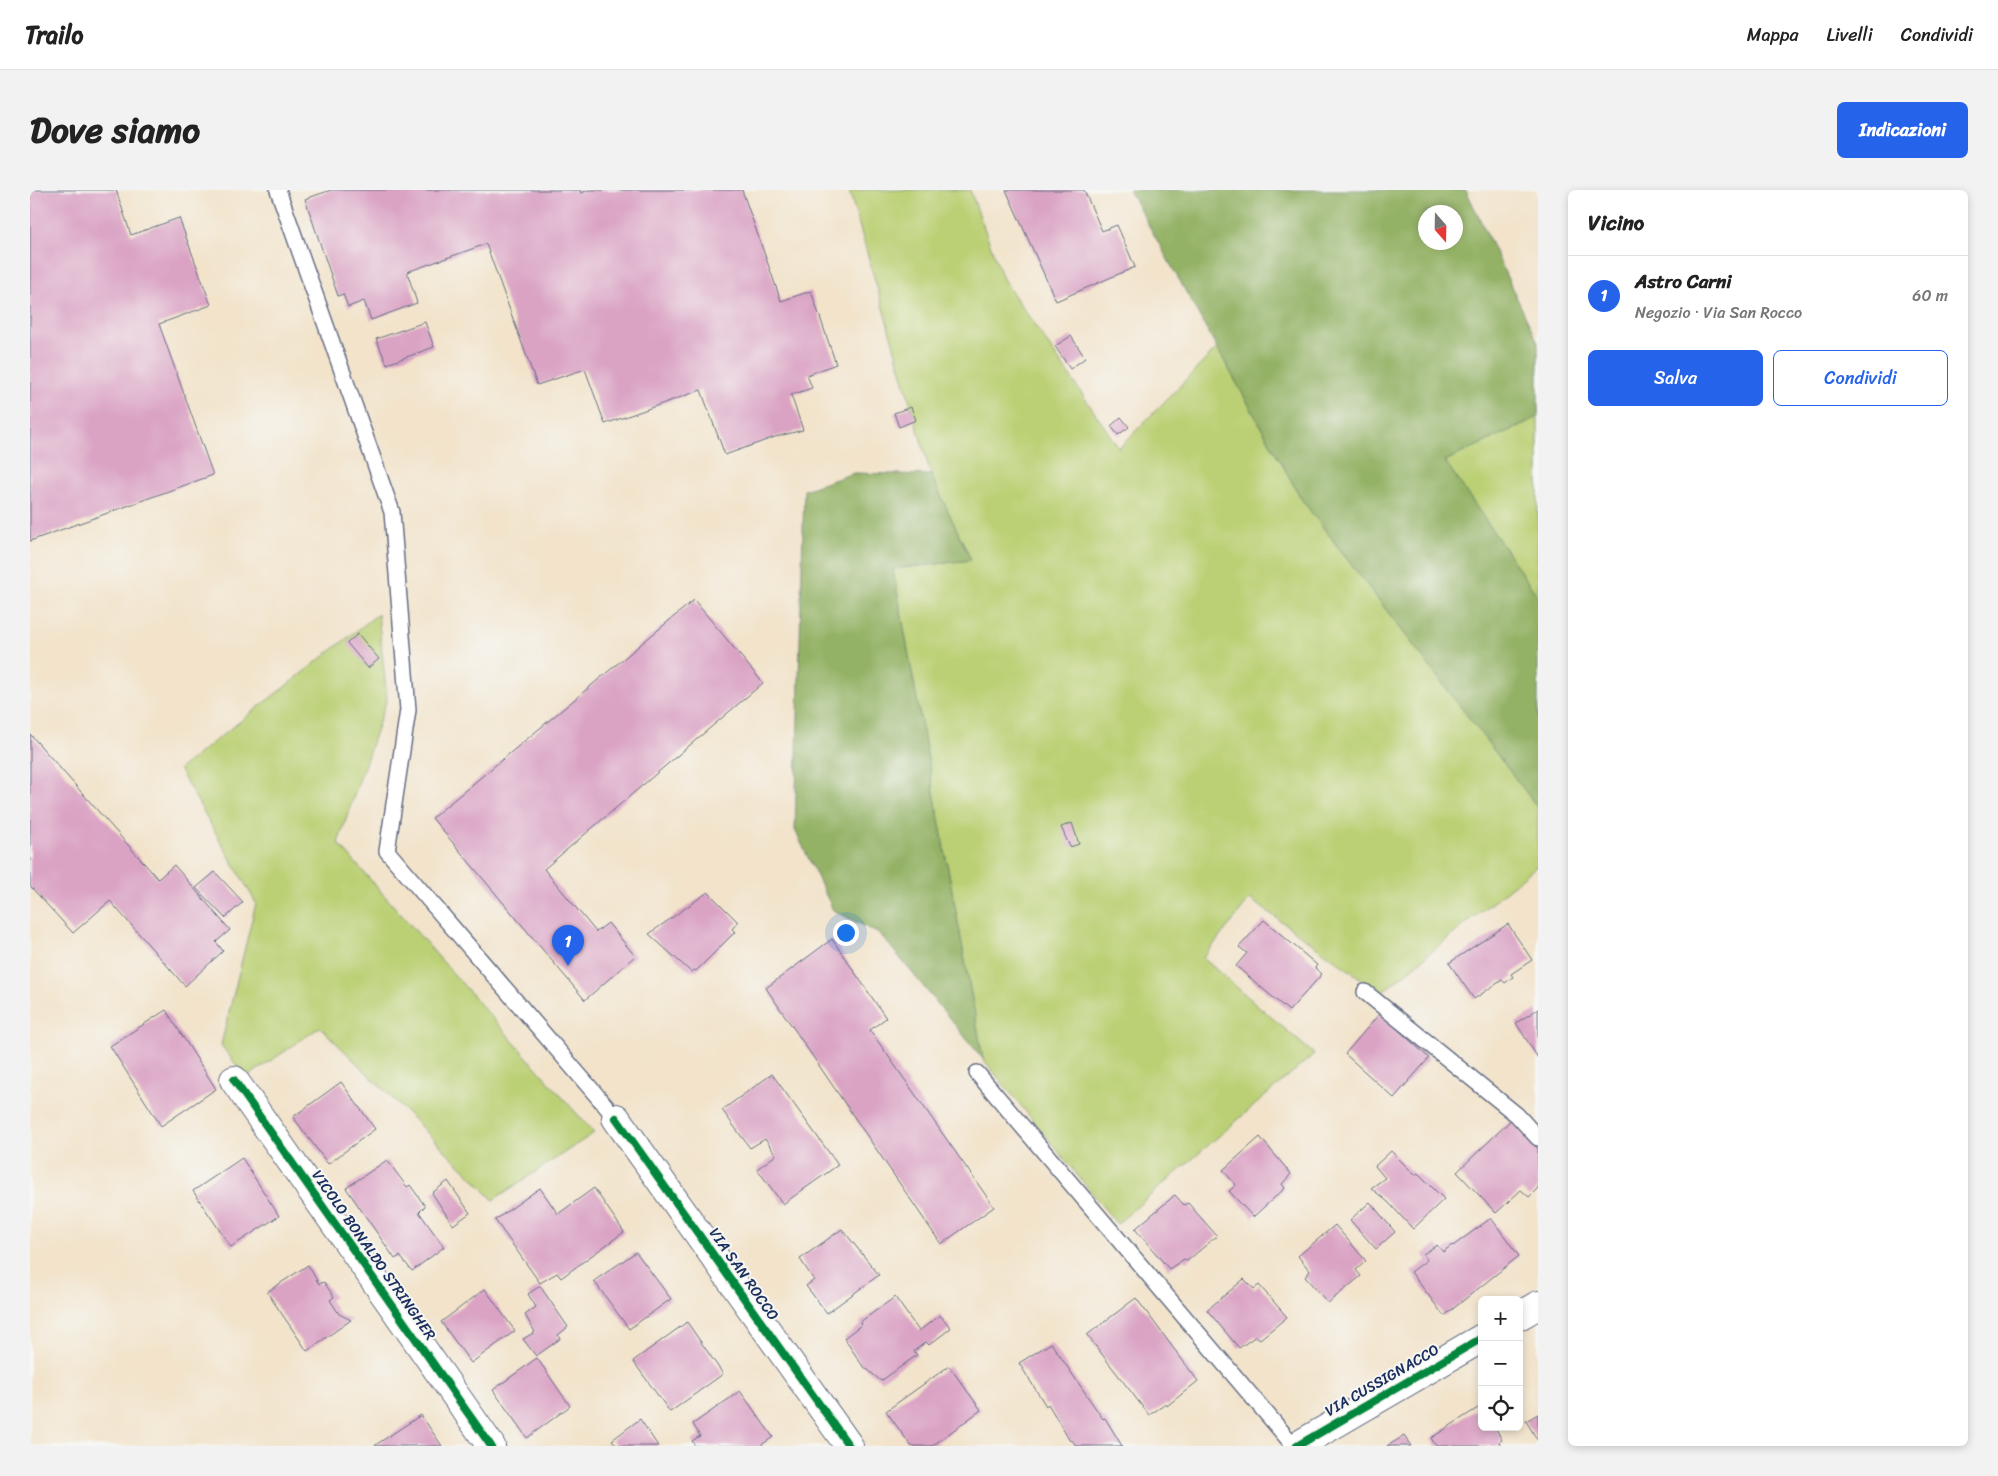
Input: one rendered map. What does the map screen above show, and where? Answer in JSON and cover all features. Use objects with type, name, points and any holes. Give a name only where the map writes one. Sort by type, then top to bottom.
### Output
[{"type":"street","name":"VICOLO BONALDO STRINGHER","points":[[234,1080],[491,1446]]},
{"type":"street","name":"VIA SAN ROCCO","points":[[616,1118],[849,1446]]},
{"type":"street","points":[[1523,1314],[1538,1305]]},
{"type":"street","name":"VIA CUSSIGNACCO","points":[[1295,1446],[1478,1340]]},
{"type":"lane","points":[[278,190],[392,512],[408,710],[387,851],[616,1118]]},
{"type":"lane","points":[[1365,992],[1517,1115],[1538,1138]]},
{"type":"lane","points":[[977,1073],[1295,1446]]},
{"type":"green space","points":[[849,190],[970,190],[1003,279],[1119,448],[1217,348],[1302,500],[1538,808],[1538,865],[1381,993],[1250,899],[1203,958],[1314,1054],[1117,1224],[983,1059],[893,569],[971,560],[931,475]]},
{"type":"green space","points":[[1129,190],[1466,190],[1538,343],[1538,417],[1445,461],[1538,597],[1538,808],[1302,500]]},
{"type":"green space","points":[[1538,417],[1538,597],[1445,461]]},
{"type":"green space","points":[[854,473],[931,475],[971,560],[893,569],[983,1059],[881,935],[833,910],[795,830],[804,490]]},
{"type":"green space","points":[[378,614],[387,699],[338,843],[594,1133],[493,1200],[320,1027],[246,1078],[221,1045],[256,903],[179,769]]},
{"type":"building","points":[[30,190],[116,190],[131,235],[179,218],[211,305],[159,324],[213,475],[30,541]]},
{"type":"building","points":[[331,190],[580,190],[581,193],[589,190],[742,190],[781,301],[811,291],[836,364],[807,375],[812,388],[791,395],[803,430],[775,437],[725,455],[701,390],[605,424],[585,369],[537,385],[486,244],[407,272],[417,303],[371,320],[364,301],[348,307],[343,294],[338,296],[305,199]]},
{"type":"building","points":[[1006,190],[1084,190],[1102,231],[1117,225],[1135,267],[1056,301]]},
{"type":"building","points":[[425,322],[434,347],[387,364],[376,339]]},
{"type":"building","points":[[1071,336],[1085,358],[1070,369],[1055,346]]},
{"type":"building","points":[[911,407],[916,420],[899,427],[894,413]]},
{"type":"building","points":[[1121,417],[1129,427],[1118,435],[1111,426]]},
{"type":"building","points":[[694,600],[763,683],[544,869],[596,932],[608,923],[635,956],[585,1000],[432,818]]},
{"type":"building","points":[[358,634],[379,659],[368,668],[347,643]]},
{"type":"building","points":[[30,734],[158,879],[174,865],[230,930],[216,942],[223,951],[185,986],[110,901],[73,933],[30,886]]},
{"type":"building","points":[[1072,823],[1079,844],[1070,847],[1061,827]]},
{"type":"building","points":[[215,872],[243,902],[225,918],[196,888]]},
{"type":"building","points":[[708,892],[738,922],[732,929],[735,932],[696,971],[691,972],[649,934]]},
{"type":"building","points":[[1264,920],[1317,965],[1315,968],[1322,974],[1289,1011],[1236,966],[1247,953],[1239,947]]},
{"type":"building","points":[[1508,924],[1532,960],[1511,974],[1513,977],[1505,983],[1502,980],[1474,999],[1449,963]]},
{"type":"building","points":[[832,939],[886,1018],[870,1030],[994,1207],[941,1244],[766,988]]},
{"type":"building","points":[[1538,1009],[1538,1058],[1516,1023]]},
{"type":"building","points":[[166,1010],[216,1089],[161,1126],[110,1046]]},
{"type":"building","points":[[1380,1013],[1429,1058],[1394,1098],[1345,1054]]},
{"type":"building","points":[[772,1074],[838,1165],[783,1204],[757,1169],[776,1155],[765,1139],[750,1148],[722,1110]]},
{"type":"building","points":[[341,1082],[375,1129],[328,1164],[293,1117]]},
{"type":"building","points":[[1511,1120],[1538,1149],[1538,1188],[1529,1197],[1521,1190],[1496,1213],[1457,1172]]},
{"type":"building","points":[[1260,1137],[1291,1174],[1282,1184],[1285,1188],[1253,1217],[1229,1191],[1236,1185],[1223,1170]]},
{"type":"building","points":[[1391,1151],[1415,1175],[1418,1173],[1444,1199],[1413,1229],[1388,1202],[1371,1188],[1385,1178],[1375,1166]]},
{"type":"building","points":[[242,1158],[279,1216],[231,1247],[193,1191]]},
{"type":"building","points":[[387,1160],[407,1187],[410,1185],[425,1206],[419,1212],[444,1247],[412,1271],[400,1256],[395,1259],[346,1188]]},
{"type":"building","points":[[448,1181],[470,1213],[453,1225],[432,1193]]},
{"type":"building","points":[[540,1188],[558,1214],[594,1188],[624,1232],[561,1278],[557,1273],[540,1283],[495,1220]]},
{"type":"building","points":[[1175,1195],[1184,1205],[1188,1203],[1217,1236],[1187,1261],[1184,1259],[1169,1269],[1135,1229]]},
{"type":"building","points":[[1370,1202],[1395,1232],[1376,1249],[1350,1220]]},
{"type":"building","points":[[1491,1218],[1519,1256],[1444,1316],[1411,1272],[1427,1260],[1423,1254],[1437,1245],[1443,1252]]},
{"type":"building","points":[[1335,1225],[1366,1261],[1356,1270],[1361,1276],[1328,1303],[1305,1277],[1310,1271],[1298,1256]]},
{"type":"building","points":[[842,1229],[879,1275],[827,1313],[806,1286],[814,1280],[800,1259]]},
{"type":"building","points":[[636,1252],[671,1299],[629,1329],[594,1281]]},
{"type":"building","points":[[308,1265],[319,1284],[324,1282],[334,1297],[330,1300],[339,1314],[351,1320],[307,1351],[267,1292]]},
{"type":"building","points":[[1244,1279],[1254,1289],[1259,1285],[1287,1317],[1260,1339],[1256,1336],[1239,1348],[1207,1310]]},
{"type":"building","points":[[540,1286],[568,1327],[558,1335],[560,1339],[536,1356],[523,1339],[535,1332],[525,1315],[536,1307],[528,1294]]},
{"type":"building","points":[[485,1289],[515,1331],[471,1363],[441,1322]]},
{"type":"building","points":[[895,1297],[919,1331],[940,1315],[951,1328],[929,1345],[926,1342],[914,1351],[917,1355],[881,1381],[862,1365],[844,1338],[861,1325],[860,1322]]},
{"type":"building","points":[[1136,1298],[1198,1381],[1167,1406],[1166,1404],[1149,1415],[1087,1335]]},
{"type":"building","points":[[687,1322],[723,1374],[670,1412],[633,1361]]},
{"type":"building","points":[[1051,1343],[1103,1419],[1105,1418],[1122,1446],[1076,1446],[1072,1440],[1070,1441],[1048,1404],[1046,1406],[1019,1363]]},
{"type":"building","points":[[537,1358],[570,1406],[527,1438],[493,1390]]},
{"type":"building","points":[[949,1366],[981,1410],[932,1446],[911,1446],[886,1411]]},
{"type":"building","points":[[740,1391],[773,1437],[760,1446],[695,1446],[692,1441],[700,1436],[693,1424]]},
{"type":"building","points":[[1478,1408],[1478,1431],[1497,1431],[1502,1440],[1499,1442],[1501,1446],[1436,1446],[1431,1438]]},
{"type":"building","points":[[1538,1414],[1538,1441],[1526,1421]]},
{"type":"building","points":[[421,1415],[442,1446],[374,1446]]},
{"type":"building","points":[[640,1419],[658,1446],[617,1446],[612,1440]]},
{"type":"building","points":[[1404,1436],[1411,1446],[1387,1446]]},
{"type":"cycle path","points":[[234,1080],[491,1446]]},
{"type":"cycle path","points":[[616,1118],[849,1446]]},
{"type":"cycle path","points":[[1297,1446],[1478,1340]]},
{"type":"place","name":"Astro Carni","points":[[568,966]]}]
